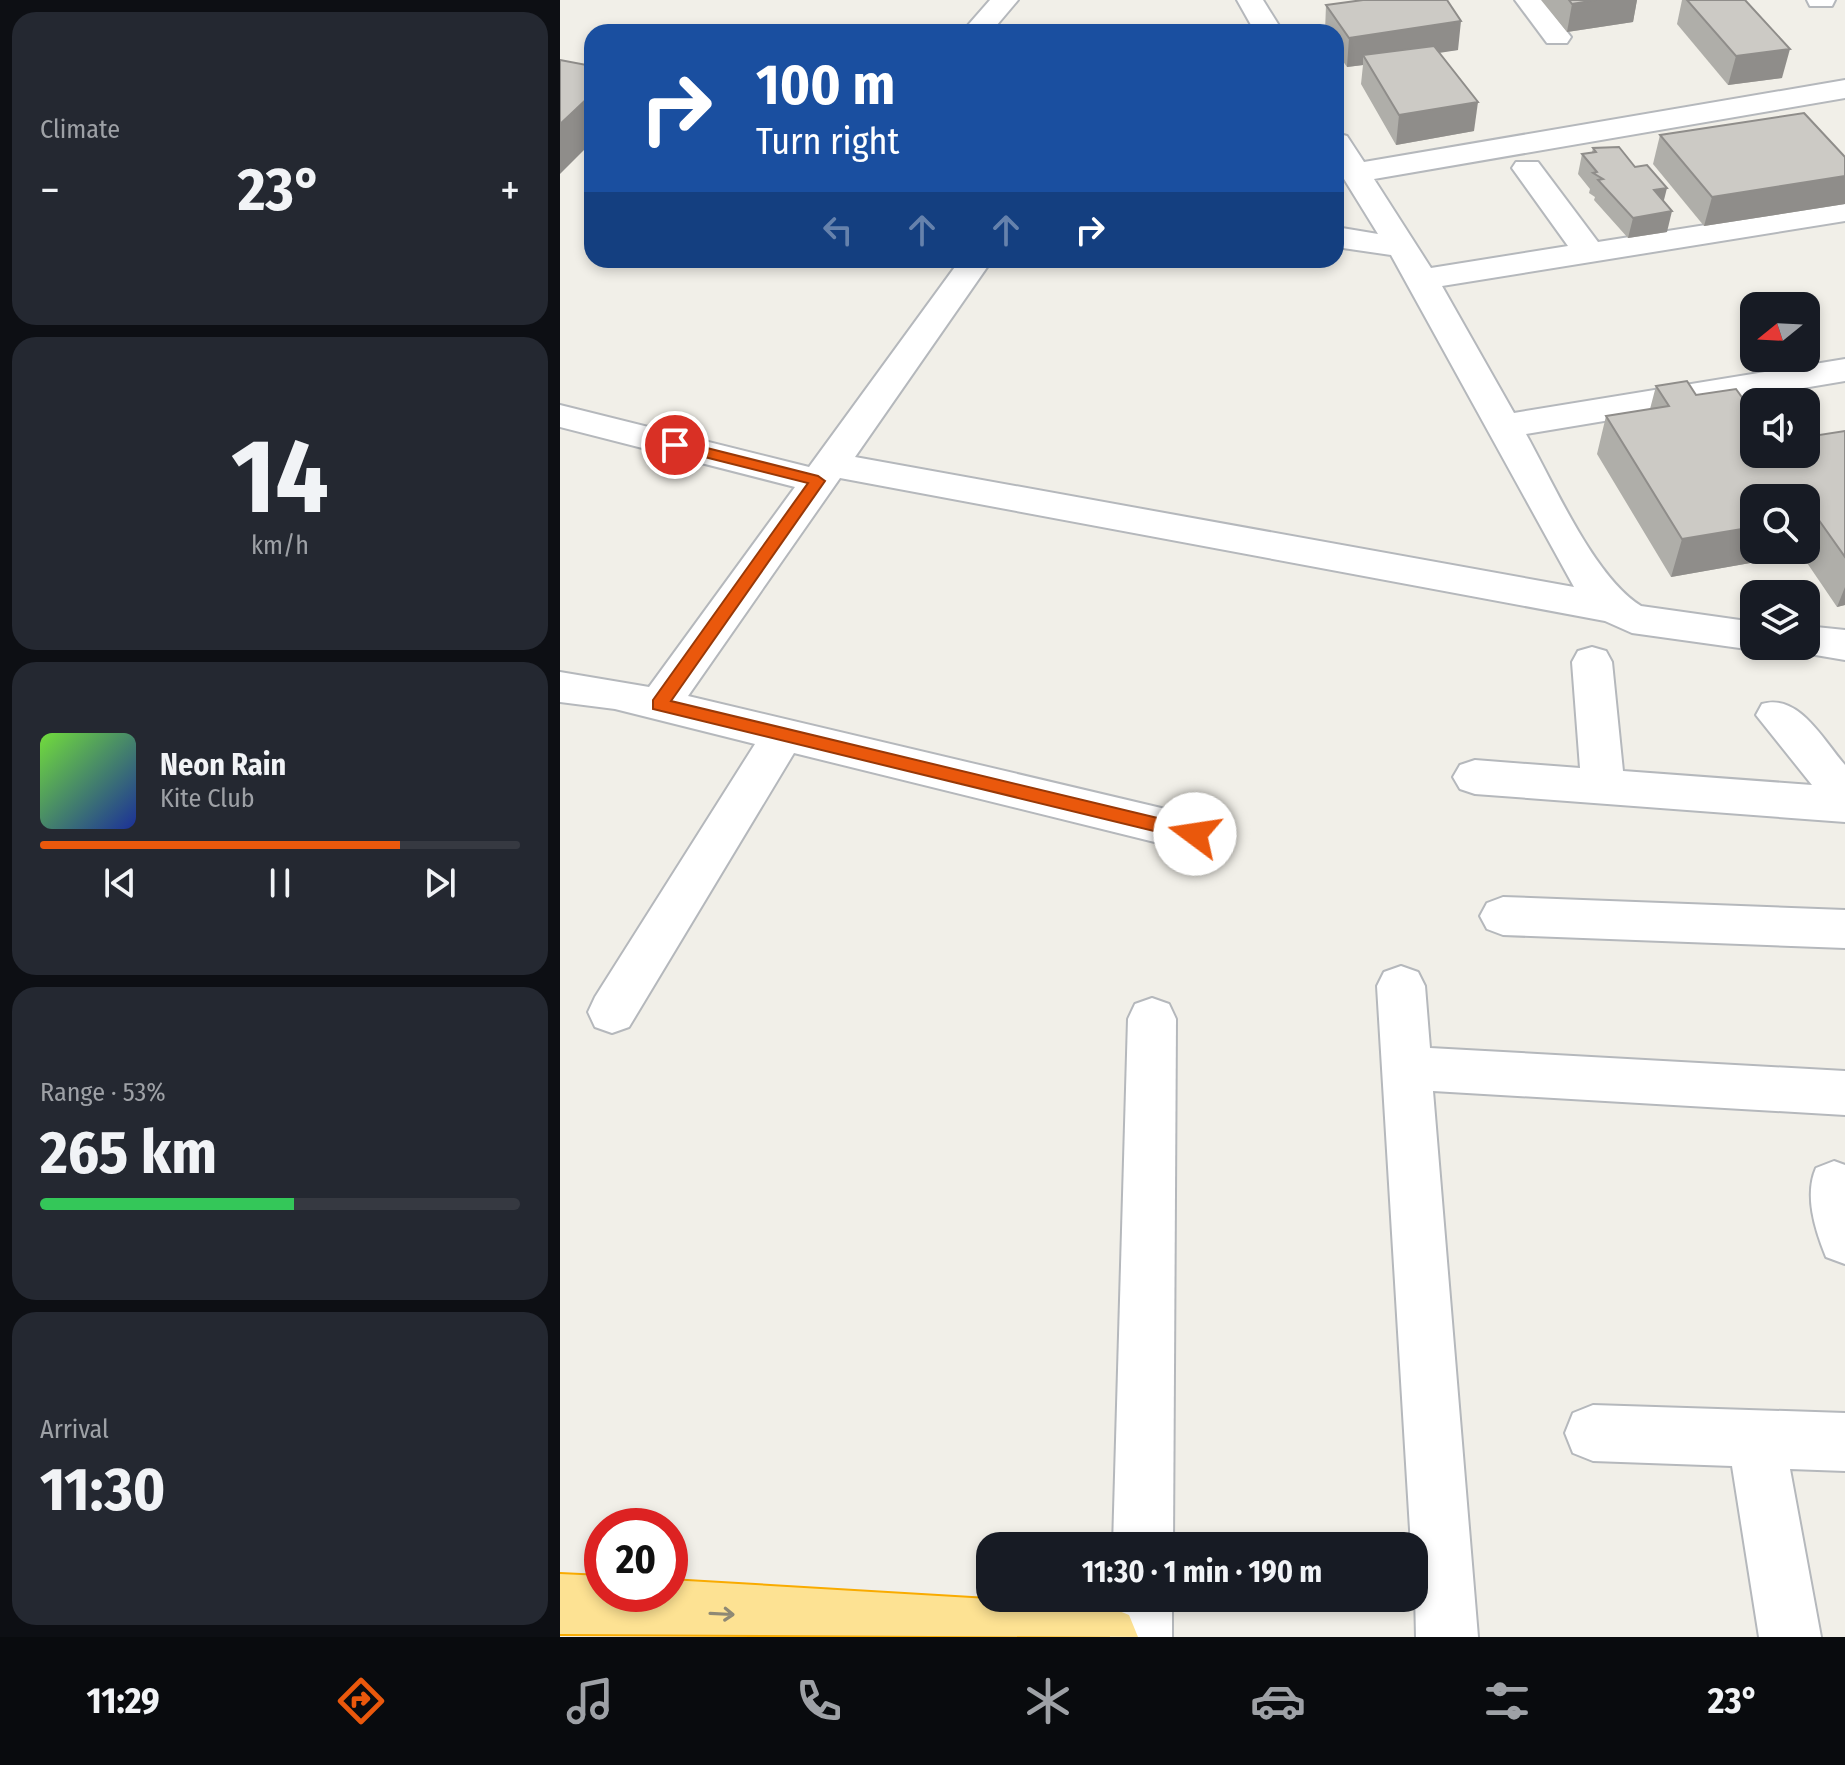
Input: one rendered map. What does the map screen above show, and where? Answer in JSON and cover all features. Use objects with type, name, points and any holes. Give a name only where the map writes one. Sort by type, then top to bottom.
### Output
[{"type":"highway","points":[[560,1604],[1107,1637]]},
{"type":"street","points":[[983,24],[1005,0]]},
{"type":"street","points":[[1250,0],[1264,24]]},
{"type":"street","points":[[1528,0],[1557,37]]},
{"type":"street","points":[[1355,173],[1845,89]]},
{"type":"street","points":[[1344,155],[1422,279],[1507,426],[1588,578],[1616,609],[1632,619],[1740,634]]},
{"type":"street","points":[[1527,168],[1589,252]]},
{"type":"street","points":[[1422,279],[1845,212]]},
{"type":"street","points":[[1344,238],[1401,247]]},
{"type":"street","points":[[659,705],[970,268]]},
{"type":"street","points":[[1507,426],[1845,370]]},
{"type":"street","points":[[560,416],[824,472],[1616,609]]},
{"type":"street","points":[[1820,642],[1845,645]]},
{"type":"street","points":[[1592,662],[1603,788]]},
{"type":"street","points":[[560,687],[615,694],[1195,834]]},
{"type":"street","points":[[1777,715],[1845,795]]},
{"type":"street","points":[[612,1012],[783,735]]},
{"type":"street","points":[[1475,777],[1845,805]]},
{"type":"street","points":[[1503,916],[1845,929]]},
{"type":"street","points":[[1401,986],[1447,1637]]},
{"type":"street","points":[[1143,1532],[1152,1019]]},
{"type":"street","points":[[1408,1068],[1845,1093]]},
{"type":"street","points":[[1834,1185],[1845,1239]]},
{"type":"street","points":[[1593,1433],[1845,1442]]},
{"type":"street","points":[[1756,1439],[1790,1637]]},
{"type":"street","points":[[1141,1637],[1142,1612]]},
{"type":"building","points":[[1363,0],[1447,0],[1461,21],[1349,38],[1344,24],[1339,24],[1326,5]]},
{"type":"building","points":[[1569,0],[1596,0],[1572,4]]},
{"type":"building","points":[[1687,0],[1745,0],[1790,49],[1736,56]]},
{"type":"building","points":[[1434,46],[1478,102],[1399,115],[1363,55]]},
{"type":"building","points":[[560,60],[584,64],[584,102],[560,124]]},
{"type":"building","points":[[1804,113],[1845,157],[1845,176],[1712,197],[1660,135]]},
{"type":"building","points":[[1619,147],[1635,167],[1647,165],[1667,188],[1654,190],[1672,211],[1633,218],[1598,180],[1603,179],[1593,173],[1597,172],[1582,154],[1596,152],[1593,148]]},
{"type":"building","points":[[1687,381],[1696,395],[1736,389],[1740,395],[1740,468],[1820,468],[1820,435],[1845,431],[1845,557],[1820,522],[1820,484],[1740,484],[1740,529],[1682,539],[1606,416],[1669,406],[1656,386]]},
{"type":"route","points":[[675,445],[818,481],[659,705],[1195,834]]}]
